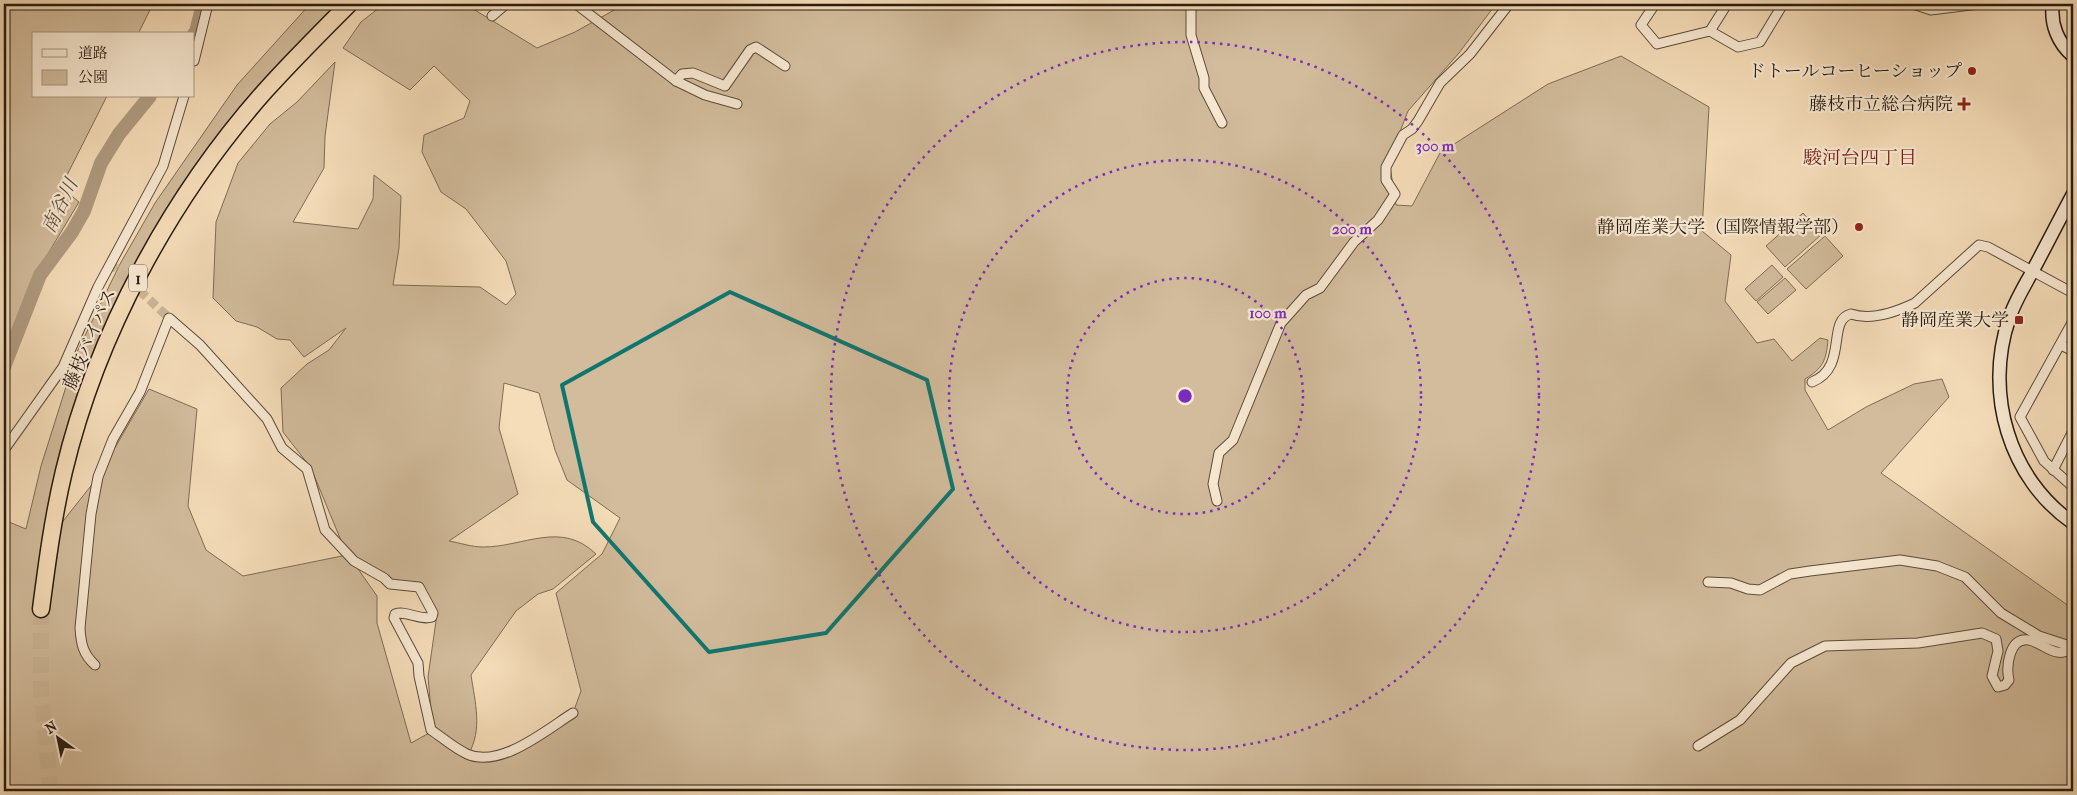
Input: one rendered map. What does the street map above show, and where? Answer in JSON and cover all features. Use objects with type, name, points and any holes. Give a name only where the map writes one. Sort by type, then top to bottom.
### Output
[{"type":"highway","name":"藤枝バイパス","points":[[41,609],[54,519],[79,419],[107,346],[139,277],[178,210],[231,132],[264,91],[349,4]]},
{"type":"street","points":[[195,57],[208,4]]},
{"type":"street","points":[[492,16],[506,4]]},
{"type":"street","points":[[576,4],[676,81],[705,95],[737,104]]},
{"type":"street","points":[[1191,4],[1190,35],[1204,78],[1204,88],[1222,123]]},
{"type":"street","points":[[1218,501],[1213,484],[1218,453],[1233,440],[1281,323],[1306,295],[1320,288],[1354,242],[1378,220],[1395,194],[1386,180],[1386,168],[1403,135],[1412,129],[1418,121],[1440,83],[1470,54],[1509,4]]},
{"type":"street","points":[[1655,4],[1641,25],[1657,44],[1710,31],[1738,47],[1760,42],[1784,4]]},
{"type":"street","points":[[1710,31],[1727,4]]},
{"type":"street","points":[[1913,4],[1931,10],[1950,6],[1979,4]]},
{"type":"street","points":[[2053,4],[2054,28],[2060,41],[2073,56]]},
{"type":"street","points":[[676,81],[682,74],[692,73],[725,86],[750,50],[756,47],[785,66]]},
{"type":"street","points":[[4,450],[63,367],[98,287],[163,166],[183,98]]},
{"type":"street","points":[[2073,194],[2017,301],[2004,337],[1999,364],[2002,414],[2011,444],[2027,474],[2053,507],[2073,523]]},
{"type":"street","points":[[1812,382],[1822,378],[1828,372],[1833,362],[1838,338],[1838,324],[1842,318],[1851,314],[1866,318],[1915,303],[1975,247],[1983,245],[1988,247],[2073,293]]},
{"type":"street","points":[[95,665],[86,657],[81,645],[80,628],[91,514],[98,478],[113,439],[140,392],[169,318],[200,345],[267,419],[282,448],[307,468],[325,530],[341,548],[354,561],[384,578],[390,584],[419,587],[433,613],[432,617],[427,619],[400,612],[395,614],[394,618],[418,663],[419,676],[432,730],[468,754],[484,758],[494,758],[522,745],[574,713]]},
{"type":"street","points":[[2073,321],[2020,417],[2033,445],[2053,470],[2073,487]]},
{"type":"street","points":[[2061,345],[2073,351]]},
{"type":"street","points":[[2053,470],[2073,431]]},
{"type":"street","points":[[1708,582],[1731,583],[1748,589],[1760,590],[1790,574],[1810,570],[1900,560],[1937,566],[1965,577],[2001,612],[2039,636],[2073,648]]},
{"type":"street","points":[[1698,746],[1740,720],[1791,663],[1824,646],[1918,643],[1982,633],[1996,639],[1998,645],[1992,676],[1998,687],[2005,685],[2009,680],[2007,665],[2010,654],[2015,645],[2022,640],[2028,640],[2056,653],[2067,652],[2073,648]]},
{"type":"highlighted area","points":[[730,292],[927,380],[953,489],[826,633],[709,652],[593,522],[562,385]]},
{"type":"green space","points":[[4,4],[153,4],[139,32],[32,32],[32,98],[106,98],[61,187],[79,202],[34,277],[4,354]]},
{"type":"green space","points":[[310,4],[337,4],[270,73],[221,133],[170,206],[118,297],[68,431],[48,540],[98,477],[149,389],[197,409],[188,506],[206,550],[243,576],[347,555],[311,468],[283,432],[281,388],[307,364],[329,350],[346,328],[304,357],[290,340],[277,339],[257,327],[236,321],[213,298],[216,222],[238,163],[270,124],[297,102],[335,62],[325,136],[324,168],[293,222],[358,229],[373,199],[374,175],[401,196],[399,248],[393,285],[480,287],[506,305],[516,294],[506,261],[466,209],[441,192],[422,152],[424,135],[464,118],[470,101],[434,66],[410,90],[343,48],[361,22],[384,4],[465,4],[537,48],[575,32],[616,9],[620,4],[1496,4],[1459,53],[1408,111],[1389,160],[1396,205],[1412,206],[1440,153],[1548,84],[1621,56],[1709,107],[1702,231],[1731,255],[1725,301],[1757,343],[1774,339],[1792,361],[1820,338],[1828,340],[1825,359],[1816,371],[1805,379],[1805,390],[1828,430],[1866,407],[1914,384],[1942,379],[1949,397],[1881,473],[2073,609],[2073,791],[4,791],[4,520],[26,529],[41,466],[77,352],[120,264],[155,203],[237,85]],"holes":[[[504,383],[539,393],[555,450],[567,480],[620,518],[602,554],[556,593],[581,691],[573,713],[506,753],[478,760],[463,757],[437,735],[468,755],[473,745],[477,726],[471,675],[516,611],[538,594],[553,589],[596,554],[583,544],[556,537],[483,547],[449,541],[518,494],[499,428]],[[349,556],[394,588],[419,584],[437,614],[428,677],[433,731],[411,743],[377,623],[377,596]]]},
{"type":"green space","points":[[1803,213],[1822,234],[1785,267],[1766,246]]},
{"type":"green space","points":[[1825,236],[1843,256],[1806,289],[1787,269]]},
{"type":"green space","points":[[1772,265],[1783,277],[1756,301],[1745,289]]},
{"type":"green space","points":[[1785,278],[1796,290],[1768,314],[1757,302]]},
{"type":"waterway","name":"南谷川","points":[[195,33],[203,4]]},
{"type":"waterway","name":"南谷川","points":[[4,367],[40,275],[72,232],[84,211],[101,163],[119,134],[148,98]]},
{"type":"tunnel","points":[[110,263],[169,318]]},
{"type":"tunnel","points":[[41,609],[41,694],[51,791]]},
{"type":"place","name":"ドトールコーヒーショップ","points":[[1972,71]]},
{"type":"place","name":"藤枝市立総合病院","points":[[1964,104]]},
{"type":"place","name":"静岡産業大学（国際情報学部）","points":[[1859,227]]},
{"type":"place","name":"静岡産業大学","points":[[2019,320]]},
{"type":"district","name":"駿河台四丁目","points":[[1860,158]]}]
